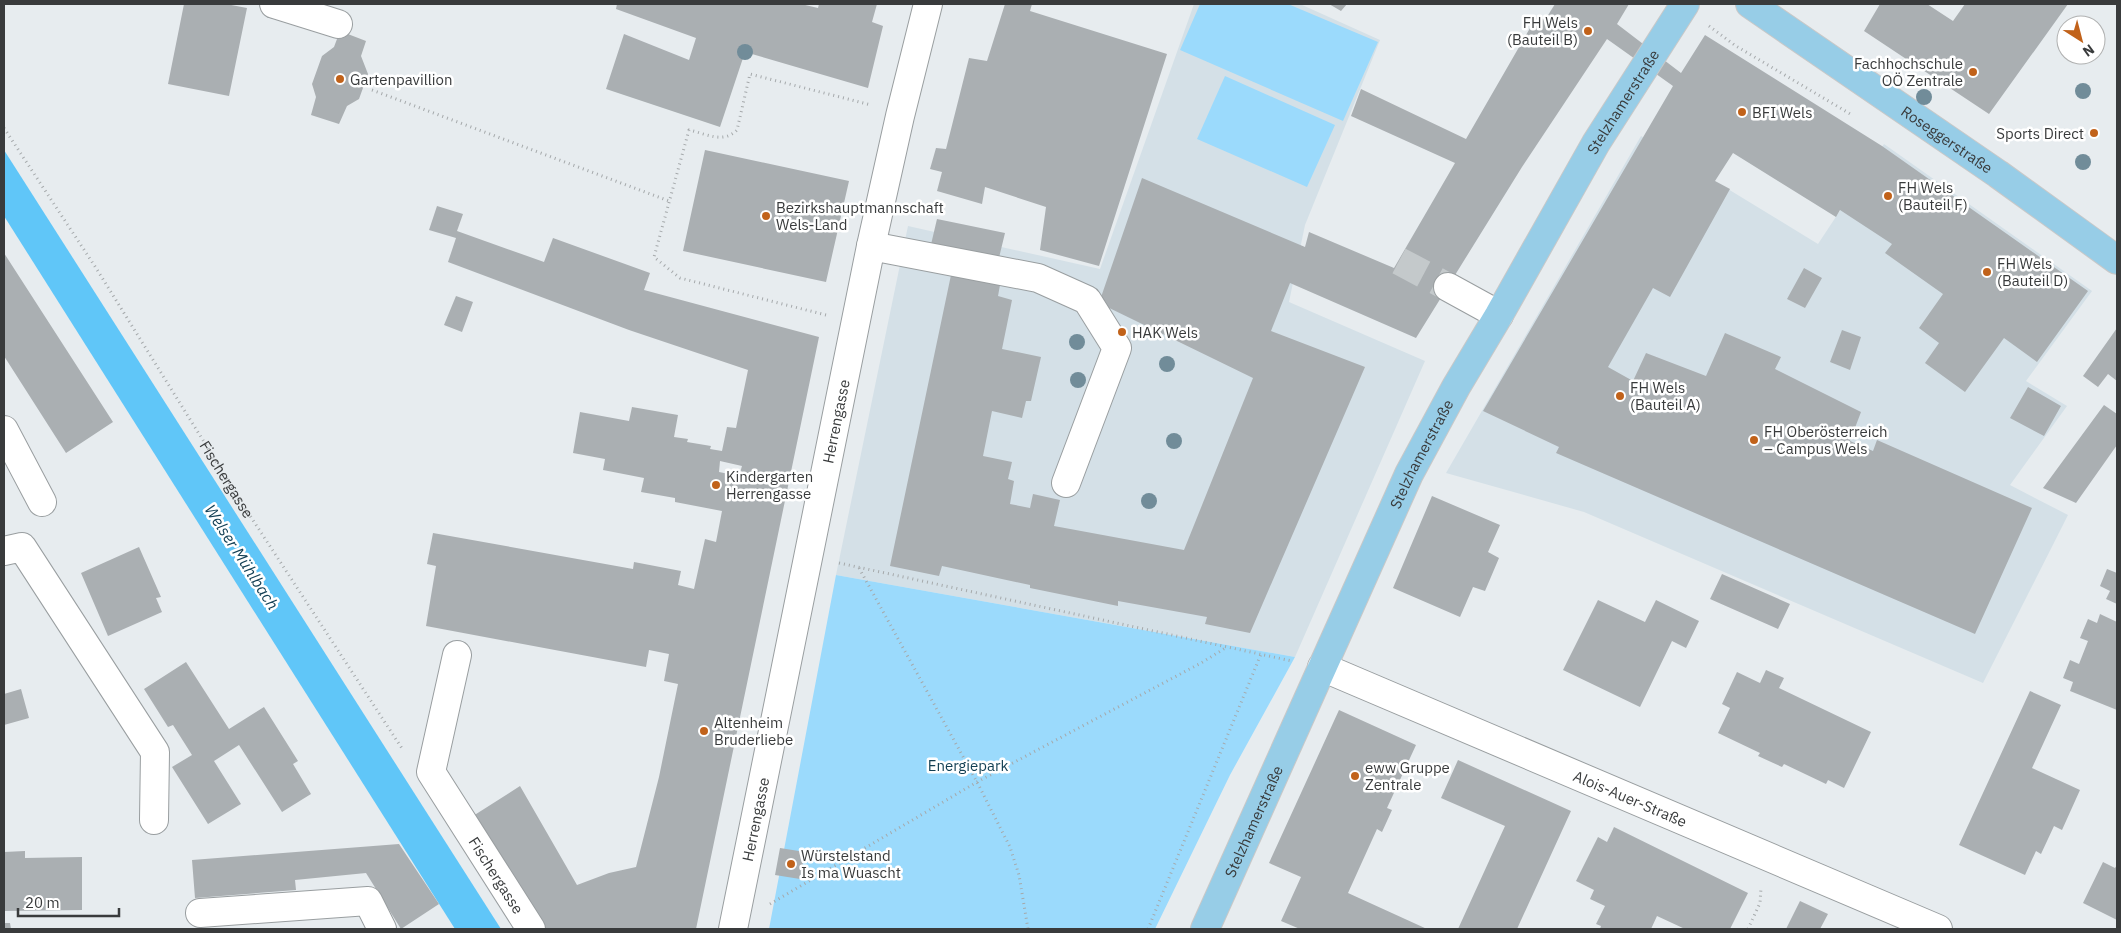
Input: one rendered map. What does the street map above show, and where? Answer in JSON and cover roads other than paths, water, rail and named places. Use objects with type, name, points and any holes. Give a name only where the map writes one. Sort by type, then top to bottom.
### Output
[{"type":"main road","name":"Stelzhamerstraße","points":[[1205,929],[1408,474],[1596,143],[1686,4]]},
{"type":"main road","name":"Roseggerstraße","points":[[1750,4],[1998,174],[2117,260]]},
{"type":"street","points":[[274,4],[338,24]]},
{"type":"street","name":"Herrengasse","points":[[733,929],[872,246],[900,116],[928,4]]},
{"type":"street","points":[[872,246],[1038,278],[1087,300],[1117,348],[1066,483]]},
{"type":"street","points":[[1448,287],[1499,315]]},
{"type":"street","points":[[4,430],[42,502]]},
{"type":"street","points":[[4,551],[22,547],[155,752],[154,820]]},
{"type":"street","name":"Fischergasse","points":[[457,655],[432,772],[531,929]]},
{"type":"street","name":"Alois-Auer-Straße","points":[[1322,668],[1938,929]]},
{"type":"street","points":[[200,914],[368,901],[382,929]]},
{"type":"water","name":"Welser Mühlbach","points":[[4,150],[501,929],[455,929],[4,216]]},
{"type":"tunnel","points":[[1399,261],[1448,287]]},
{"type":"place","name":"FH Wels (Bauteil B)","points":[[1588,31]]},
{"type":"place","name":"Fachhochschule OÖ Zentrale","points":[[1973,72]]},
{"type":"place","name":"Gartenpavillion","points":[[340,79]]},
{"type":"place","name":"BFI Wels","points":[[1742,112]]},
{"type":"place","name":"Sports Direct","points":[[2094,133]]},
{"type":"place","name":"FH Wels (Bauteil F)","points":[[1888,196]]},
{"type":"place","name":"Bezirkshauptmannschaft Wels-Land","points":[[766,216]]},
{"type":"place","name":"FH Wels (Bauteil D)","points":[[1987,272]]},
{"type":"place","name":"HAK Wels","points":[[1122,332]]},
{"type":"place","name":"FH Wels (Bauteil A)","points":[[1620,396]]},
{"type":"place","name":"FH Oberösterreich – Campus Wels","points":[[1754,440]]},
{"type":"place","name":"Kindergarten Herrengasse","points":[[716,485]]},
{"type":"place","name":"Altenheim Bruderliebe","points":[[704,731]]},
{"type":"place","name":"eww Gruppe Zentrale","points":[[1355,776]]},
{"type":"place","name":"Würstelstand Is ma Wuascht","points":[[791,864]]},
{"type":"park label","name":"Energiepark","points":[[968,765]]}]
